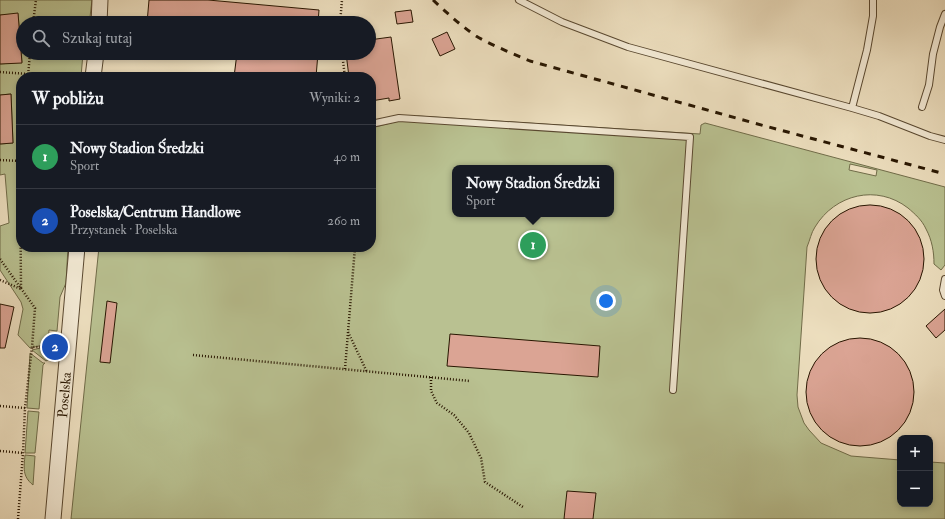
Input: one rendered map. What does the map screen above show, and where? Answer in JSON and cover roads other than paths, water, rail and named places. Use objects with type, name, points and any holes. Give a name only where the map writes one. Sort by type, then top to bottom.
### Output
[{"type":"street","points":[[99,16],[100,0]]},
{"type":"street","points":[[94,72],[95,60]]},
{"type":"street","name":"Poselska","points":[[53,519],[77,252]]},
{"type":"lane","points":[[519,0],[562,22],[628,47],[852,108],[879,116],[930,136],[945,140]]},
{"type":"lane","points":[[852,108],[867,50],[873,16],[873,0]]},
{"type":"lane","points":[[922,107],[929,85],[934,47],[945,14]]},
{"type":"lane","points":[[376,123],[399,118],[690,137],[673,390]]},
{"type":"lane","points":[[945,279],[943,290],[945,296]]},
{"type":"railway","points":[[433,0],[476,36],[530,61],[945,174]]},
{"type":"place","name":"Nowy Stadion Średzki","points":[[533,245]]},
{"type":"place","name":"Poselska/Centrum Handlowe","points":[[55,347]]}]
